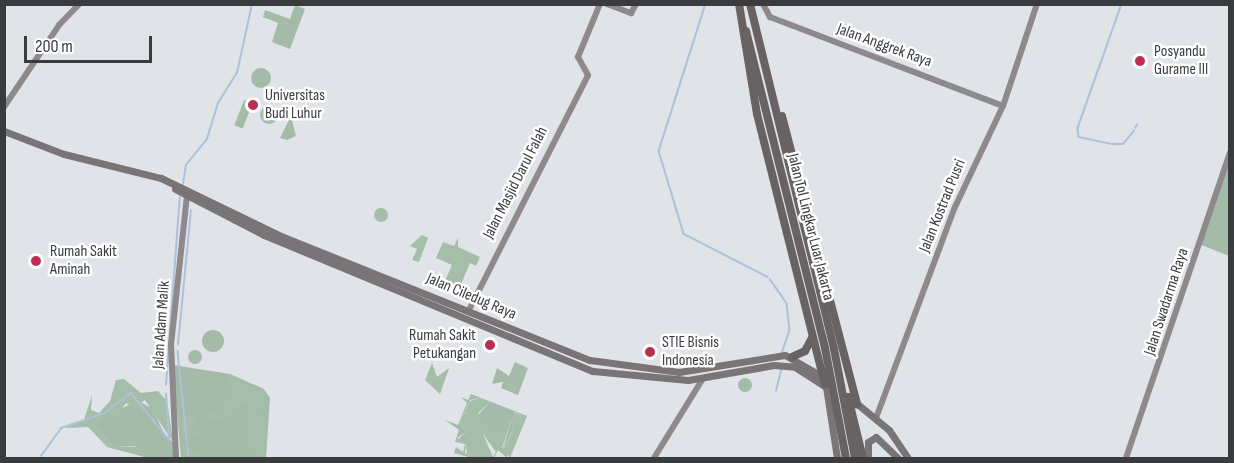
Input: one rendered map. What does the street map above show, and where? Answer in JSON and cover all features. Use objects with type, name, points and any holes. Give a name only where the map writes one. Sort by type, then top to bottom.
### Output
[{"type":"highway","name":"Jalan Tol Lingkar Luar Jakarta","points":[[739,4],[752,67],[803,248],[855,459]]},
{"type":"highway","name":"Jalan Tol Lingkar Luar Jakarta","points":[[750,6],[768,79],[846,459]]},
{"type":"highway","points":[[752,67],[812,337],[827,384]]},
{"type":"highway","points":[[768,79],[816,237],[843,361],[857,404]]},
{"type":"highway","points":[[785,356],[805,351],[812,337]]},
{"type":"highway","points":[[819,359],[832,370],[843,361]]},
{"type":"highway","points":[[827,384],[843,361]]},
{"type":"highway","points":[[848,397],[863,459]]},
{"type":"highway","points":[[833,421],[844,413],[855,424]]},
{"type":"main road","name":"Jalan Ciledug Raya","points":[[4,131],[35,146]]},
{"type":"main road","name":"Jalan Ciledug Raya","points":[[4,136],[184,190],[282,236],[469,310],[571,354],[612,366],[687,371],[785,356],[876,418],[908,459]]},
{"type":"main road","name":"Jalan Ciledug Raya","points":[[205,201],[568,362],[624,376],[688,380],[702,380],[761,368],[790,365],[827,384]]},
{"type":"main road","points":[[495,331],[499,323]]},
{"type":"main road","points":[[568,362],[571,354]]},
{"type":"main road","points":[[758,359],[761,368]]},
{"type":"main road","points":[[687,371],[688,380]]},
{"type":"main road","points":[[827,384],[837,459]]},
{"type":"main road","points":[[829,401],[848,397]]},
{"type":"main road","points":[[868,459],[869,441],[880,438],[898,459]]},
{"type":"street","points":[[4,107],[59,25],[79,4]]},
{"type":"street","name":"Jalan Masjid Darul Falah","points":[[469,310],[589,70],[578,57],[600,4]]},
{"type":"street","points":[[607,4],[631,13],[636,4]]},
{"type":"street","name":"Jalan Anggrek Raya","points":[[763,4],[770,17],[1003,106]]},
{"type":"street","name":"Jalan Kostrad Pusri","points":[[876,418],[955,207],[1003,106],[1037,4]]},
{"type":"street","name":"Jalan Swadarma Raya","points":[[1126,459],[1230,152]]},
{"type":"street","name":"Jalan Adam Malik","points":[[176,459],[171,345],[184,190]]},
{"type":"street","points":[[654,459],[702,380]]},
{"type":"green space","points":[[295,5],[305,9],[290,49],[272,42],[278,23],[263,17],[265,10],[290,19]]},
{"type":"green space","points":[[257,68],[265,68],[271,74],[271,82],[265,88],[257,88],[251,82],[251,74]]},
{"type":"green space","points":[[244,100],[252,103],[243,128],[234,125]]},
{"type":"green space","points":[[269,106],[275,109],[278,115],[275,121],[269,124],[263,121],[260,115],[263,109]]},
{"type":"green space","points":[[291,116],[296,136],[287,140],[280,138]]},
{"type":"green space","points":[[1229,152],[1229,256],[1199,244]]},
{"type":"green space","points":[[381,208],[386,210],[388,215],[386,220],[381,222],[376,220],[374,215],[376,210]]},
{"type":"green space","points":[[422,235],[428,238],[419,262],[412,260],[417,249],[410,246]]},
{"type":"green space","points":[[458,238],[458,247],[480,257],[476,266],[470,263],[459,289],[444,283],[452,265],[436,258],[443,242],[454,246]]},
{"type":"green space","points":[[213,330],[223,337],[224,341],[217,351],[213,352],[203,345],[202,341],[209,331]]},
{"type":"green space","points":[[192,350],[198,350],[202,357],[198,364],[192,364],[188,360],[188,354]]},
{"type":"green space","points":[[515,362],[528,368],[518,395],[501,388],[503,382],[492,384],[497,368],[509,376]]},
{"type":"green space","points":[[432,363],[437,377],[449,368],[440,394],[425,380]]},
{"type":"green space","points":[[173,365],[230,374],[264,389],[270,398],[266,458],[181,458]]},
{"type":"green space","points":[[521,373],[516,392],[505,388],[517,381]]},
{"type":"green space","points":[[229,377],[266,394],[266,412],[257,413],[268,423],[265,458],[255,458],[249,451],[246,404],[240,404],[227,421],[202,418],[202,411],[223,414],[226,393],[233,390],[232,384],[224,387]]},
{"type":"green space","points":[[745,378],[750,380],[752,385],[750,390],[745,392],[740,390],[738,385],[740,380]]},
{"type":"green space","points":[[124,379],[141,393],[158,391],[167,401],[173,442],[145,400],[135,407],[126,403],[119,413],[93,425],[113,446],[142,447],[148,458],[107,447],[88,427],[65,428],[84,420],[92,395],[91,410],[99,413],[110,401],[116,380]]},
{"type":"green space","points":[[471,394],[527,416],[510,458],[523,416],[514,412],[513,418],[499,422],[499,435],[490,433],[478,415],[489,403],[479,398],[470,400],[460,423],[466,432],[457,438],[466,442],[465,453],[472,458],[454,453],[456,447],[463,452],[465,444],[455,442],[459,430],[445,420],[458,425],[467,403],[461,397],[468,400]]},
{"type":"green space","points":[[480,398],[489,403],[478,413],[490,433],[499,435],[496,414],[502,420],[505,414],[513,418],[512,412],[524,416],[510,458],[503,450],[514,428],[511,421],[502,448],[483,434],[493,457],[467,457],[466,443],[456,441],[466,432],[460,423],[470,401]]},
{"type":"green space","points":[[137,400],[153,409],[165,436],[173,442],[173,458],[148,458],[135,446],[113,446],[93,425]]},
{"type":"green space","points":[[192,414],[197,423],[186,430],[201,433],[187,440],[180,427]]},
{"type":"green space","points":[[511,421],[514,428],[503,449],[507,452],[507,458],[498,450],[494,458],[488,458],[486,454],[493,457],[496,452],[483,434],[503,448]]},
{"type":"green space","points":[[181,443],[202,454],[203,458],[184,456]]},
{"type":"waterway","points":[[183,184],[186,165],[207,139],[218,103],[237,73],[252,4]]},
{"type":"waterway","points":[[706,4],[659,151],[684,234],[768,277]]},
{"type":"waterway","points":[[1122,4],[1078,128],[1079,137],[1113,144],[1123,144],[1134,131]]},
{"type":"waterway","points":[[166,385],[180,195]]},
{"type":"waterway","points":[[178,345],[191,211]]},
{"type":"waterway","points":[[770,279],[787,303],[790,330],[783,352]]},
{"type":"waterway","points":[[178,351],[189,458]]},
{"type":"waterway","points":[[776,391],[782,367]]},
{"type":"waterway","points":[[41,456],[61,428],[105,413],[131,393],[169,439],[166,394]]},
{"type":"place","name":"Posyandu Gurame III","points":[[1140,61]]},
{"type":"place","name":"Universitas Budi Luhur","points":[[253,105]]},
{"type":"place","name":"Rumah Sakit Aminah","points":[[36,261]]},
{"type":"place","name":"Rumah Sakit Petukangan","points":[[490,345]]},
{"type":"place","name":"STIE Bisnis Indonesia","points":[[650,352]]}]
